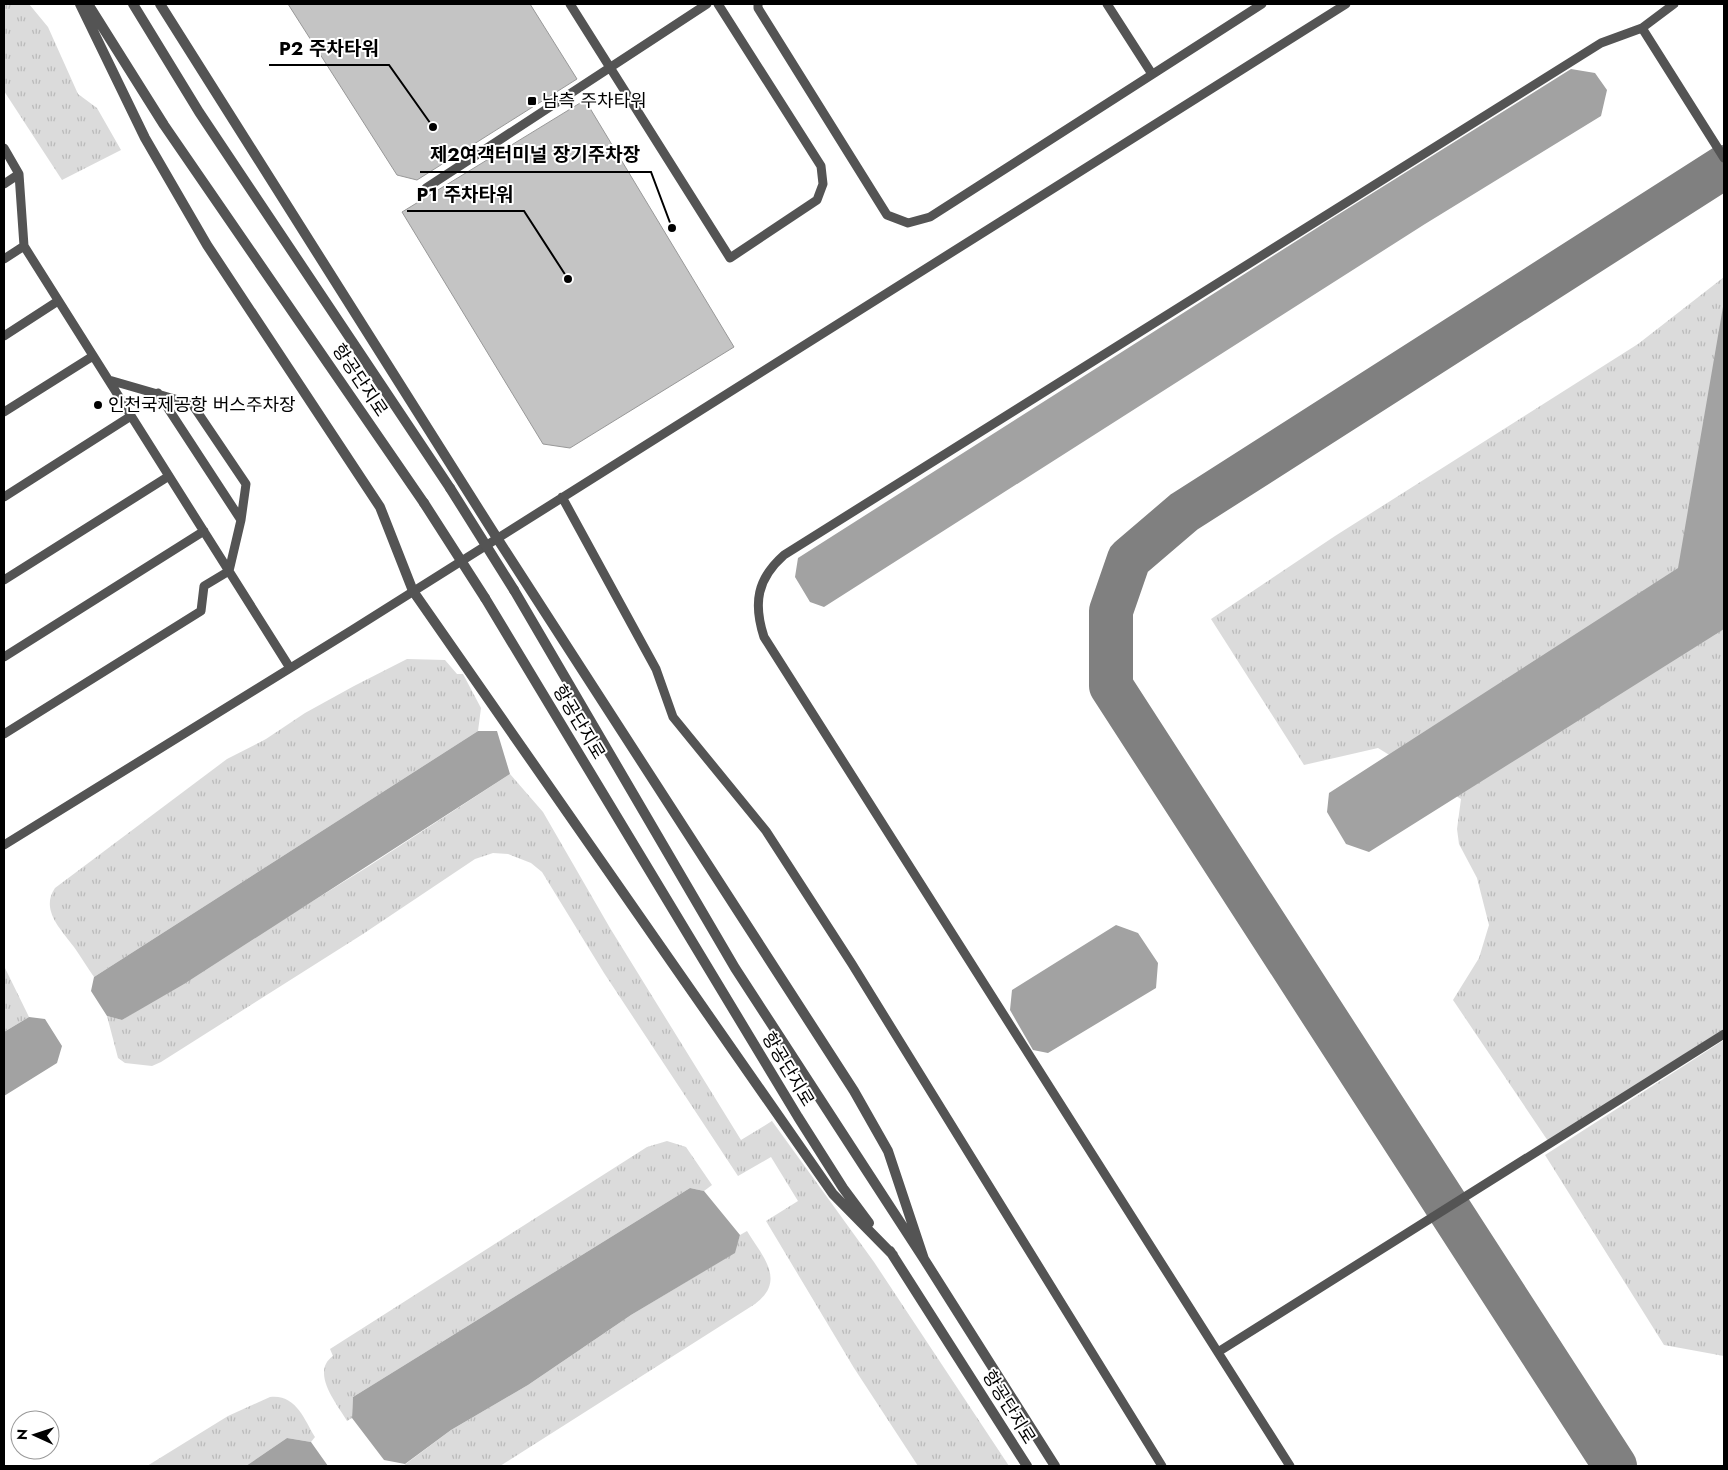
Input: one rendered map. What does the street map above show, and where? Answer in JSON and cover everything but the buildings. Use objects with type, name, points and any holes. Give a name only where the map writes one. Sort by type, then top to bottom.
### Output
[{"type":"street","points":[[80,4],[145,138],[203,237],[380,507],[413,591],[833,1194],[894,1255]]},
{"type":"street","name":"항공단지로","points":[[88,4],[164,124],[424,504],[485,598],[798,1118],[843,1188],[894,1255],[1027,1466]]},
{"type":"street","name":"항공단지로","points":[[134,4],[199,112],[450,488],[514,590],[735,968],[924,1259],[1055,1466]]},
{"type":"street","points":[[160,4],[497,538],[854,1090],[888,1151],[924,1259]]},
{"type":"lane","points":[[570,4],[730,258],[817,200],[823,184],[821,166],[718,4]]},
{"type":"lane","points":[[426,188],[707,4]]},
{"type":"lane","points":[[758,4],[758,8],[887,215],[908,223],[930,217],[1262,4]]},
{"type":"lane","points":[[1107,4],[1152,74]]},
{"type":"lane","points":[[4,845],[413,591],[1346,4]]},
{"type":"lane","points":[[1290,1466],[764,637],[758,618],[758,605],[763,579],[770,568],[784,555],[1602,43],[1642,28],[1674,4]]},
{"type":"lane","points":[[1642,28],[1724,158]]},
{"type":"lane","points":[[4,148],[19,174],[24,246],[290,668]]},
{"type":"lane","points":[[4,184],[19,174]]},
{"type":"lane","points":[[4,259],[24,246]]},
{"type":"lane","points":[[4,336],[58,301]]},
{"type":"lane","points":[[4,412],[93,356]]},
{"type":"lane","points":[[4,734],[201,611],[204,586],[229,571],[241,520],[246,484],[192,404],[108,380]]},
{"type":"lane","points":[[158,393],[241,520]]},
{"type":"lane","points":[[4,497],[131,416]]},
{"type":"lane","points":[[4,580],[169,476]]},
{"type":"lane","points":[[562,497],[656,669],[674,717],[766,831],[852,964],[1162,1466]]},
{"type":"lane","points":[[4,656],[204,531]]},
{"type":"lane","points":[[1218,1352],[1724,1034]]},
{"type":"green space","points":[[4,4],[29,4],[48,27],[78,94],[97,108],[121,150],[62,180],[4,91]]},
{"type":"green space","points":[[1724,277],[1724,1029],[1548,1141],[1453,1000],[1479,958],[1489,925],[1477,878],[1459,844],[1457,829],[1461,799],[1378,748],[1304,765],[1211,619],[1335,536],[1638,344]]},
{"type":"green space","points":[[407,659],[445,660],[457,674],[463,674],[481,708],[478,731],[94,977],[54,919],[50,904],[55,888],[227,759],[266,739],[305,713]]},
{"type":"green space","points":[[510,774],[543,812],[610,928],[741,1140],[772,1121],[874,1262],[1009,1466],[918,1466],[854,1368],[766,1221],[798,1201],[771,1157],[738,1176],[604,973],[542,872],[531,863],[508,854],[493,853],[475,859],[363,934],[161,1062],[152,1066],[125,1063],[118,1058],[107,1016],[122,1020],[369,866]]},
{"type":"green space","points":[[4,966],[29,1017],[4,1032]]},
{"type":"green space","points":[[1724,1040],[1724,1356],[1664,1345],[1545,1155]]},
{"type":"green space","points":[[667,1141],[686,1147],[712,1185],[704,1191],[690,1188],[353,1397],[352,1418],[347,1421],[332,1397],[325,1379],[324,1371],[327,1363],[333,1356],[330,1349],[647,1147]]},
{"type":"green space","points":[[747,1231],[765,1259],[770,1277],[769,1286],[764,1295],[755,1304],[500,1466],[403,1466],[451,1430],[528,1385],[631,1315],[734,1253],[740,1235]]},
{"type":"green space","points":[[270,1397],[286,1399],[298,1409],[315,1437],[311,1442],[287,1438],[246,1466],[147,1466],[228,1416]]},
{"type":"shaded area","points":[[1571,69],[1595,73],[1607,90],[1601,116],[1425,224],[824,607],[810,602],[795,577],[798,558],[1331,219]]},
{"type":"shaded area","points":[[1724,301],[1724,629],[1369,852],[1346,844],[1327,812],[1329,793],[1678,568]]},
{"type":"shaded area","points":[[478,731],[497,731],[510,774],[184,984],[122,1020],[107,1016],[91,991],[94,977]]},
{"type":"shaded area","points":[[1116,925],[1138,933],[1158,963],[1156,988],[1048,1053],[1033,1050],[1010,1010],[1012,990]]},
{"type":"shaded area","points":[[29,1017],[45,1019],[62,1046],[57,1063],[4,1096],[4,1032]]},
{"type":"shaded area","points":[[690,1188],[704,1191],[740,1235],[735,1253],[631,1315],[528,1385],[451,1430],[405,1464],[384,1460],[352,1418],[353,1397]]},
{"type":"shaded area","points":[[287,1438],[311,1442],[328,1466],[246,1466]]},
{"type":"taxiway","points":[[1615,1466],[1111,686],[1111,611],[1129,559],[1184,512],[1724,167]]},
{"type":"place","name":"남측 주차타워","points":[[532,101]]},
{"type":"place","name":"P2 주차타워","points":[[433,127]]},
{"type":"place","name":"제2여객터미널 장기주차장","points":[[672,228]]},
{"type":"place","name":"P1 주차타워","points":[[568,279]]},
{"type":"place","name":"인천국제공항 버스주차장","points":[[98,405]]}]
